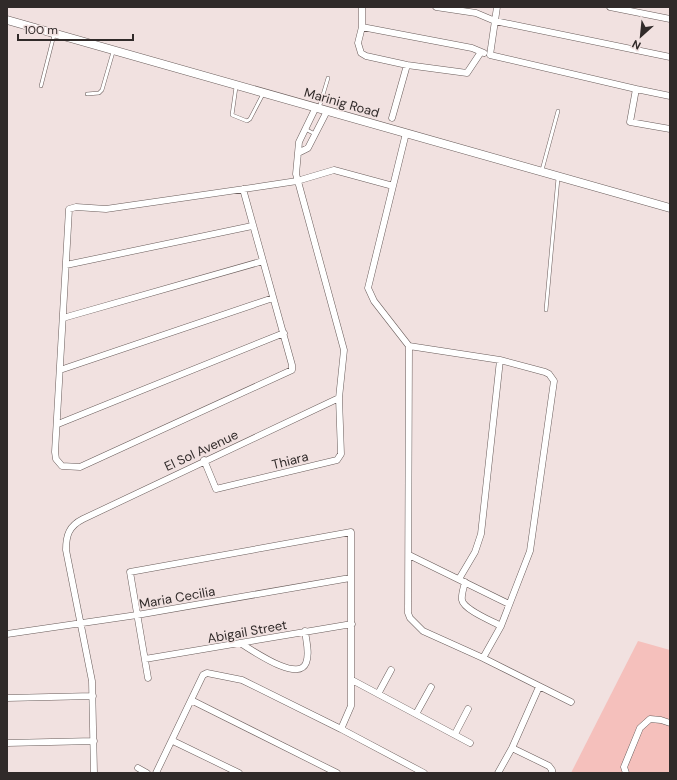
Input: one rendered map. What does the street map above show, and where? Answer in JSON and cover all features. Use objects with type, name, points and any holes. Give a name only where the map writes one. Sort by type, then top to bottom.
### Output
[{"type":"street","points":[[362,7],[362,27],[358,43],[361,53],[366,56],[407,65],[467,73],[481,52]]},
{"type":"street","points":[[436,7],[476,14],[495,21],[670,57]]},
{"type":"street","points":[[490,55],[497,7]]},
{"type":"street","points":[[610,7],[670,20]]},
{"type":"street","name":"Marinig Road","points":[[7,20],[670,208]]},
{"type":"street","points":[[362,27],[472,48],[490,55],[670,96]]},
{"type":"street","points":[[392,118],[407,65]]},
{"type":"street","points":[[636,89],[630,122],[670,129]]},
{"type":"street","points":[[321,109],[305,130],[299,142],[295,166],[297,181],[344,350],[339,398]]},
{"type":"street","points":[[298,153],[308,148],[315,134],[321,109]]},
{"type":"street","points":[[406,134],[368,288],[374,301],[409,346],[408,613],[410,618],[423,631],[483,658],[571,702]]},
{"type":"street","points":[[243,189],[252,226],[284,334],[292,370],[80,467],[62,466],[56,459],[69,209],[76,207],[106,209],[243,189],[297,181],[334,170],[393,186]]},
{"type":"street","points":[[66,265],[252,226]]},
{"type":"street","points":[[63,318],[263,261]]},
{"type":"street","points":[[60,370],[273,298]]},
{"type":"street","points":[[58,424],[284,334]]},
{"type":"street","points":[[409,346],[500,360],[549,374],[552,377],[554,386],[530,551],[501,626],[483,658]]},
{"type":"street","points":[[459,579],[475,552],[481,534],[500,360]]},
{"type":"street","name":"El Sol Avenue","points":[[94,773],[93,696],[90,666],[66,550],[70,529],[74,523],[83,518],[339,398]]},
{"type":"street","name":"Thiara","points":[[204,460],[216,489],[337,460],[341,454],[339,398]]},
{"type":"street","points":[[148,678],[130,572],[351,532],[351,706],[341,729]]},
{"type":"street","points":[[409,555],[509,604]]},
{"type":"street","name":"Maria Cecilia","points":[[7,634],[82,624],[350,578]]},
{"type":"street","points":[[465,582],[462,596],[464,604],[469,609],[501,626]]},
{"type":"street","name":"Abigail Street","points":[[145,659],[352,624]]},
{"type":"street","points":[[240,643],[284,668],[293,670],[301,669],[306,665],[308,659],[305,631]]},
{"type":"street","points":[[378,694],[391,670]]},
{"type":"street","points":[[156,773],[173,741],[203,675],[211,673],[242,680],[341,729],[424,773]]},
{"type":"street","points":[[352,680],[470,742]]},
{"type":"street","points":[[416,714],[431,687]]},
{"type":"street","points":[[498,773],[512,748],[539,687]]},
{"type":"street","points":[[7,698],[93,696]]},
{"type":"street","points":[[191,700],[337,773]]},
{"type":"street","points":[[455,734],[468,709]]},
{"type":"street","points":[[626,773],[624,766],[640,728],[650,719],[670,723]]},
{"type":"street","points":[[7,743],[94,741]]},
{"type":"street","points":[[173,741],[239,773]]},
{"type":"street","points":[[512,748],[549,766],[552,773]]},
{"type":"street","points":[[138,768],[147,773]]},
{"type":"lane","points":[[41,86],[55,33]]},
{"type":"lane","points":[[87,94],[99,93],[102,90],[113,50]]},
{"type":"lane","points":[[321,109],[328,78]]},
{"type":"lane","points":[[237,85],[232,115],[248,121],[263,93]]},
{"type":"lane","points":[[542,172],[558,111]]},
{"type":"lane","points":[[305,130],[315,134]]},
{"type":"lane","points":[[546,310],[558,176]]},
{"type":"shaded area","points":[[638,641],[670,650],[670,773],[571,773]]}]
